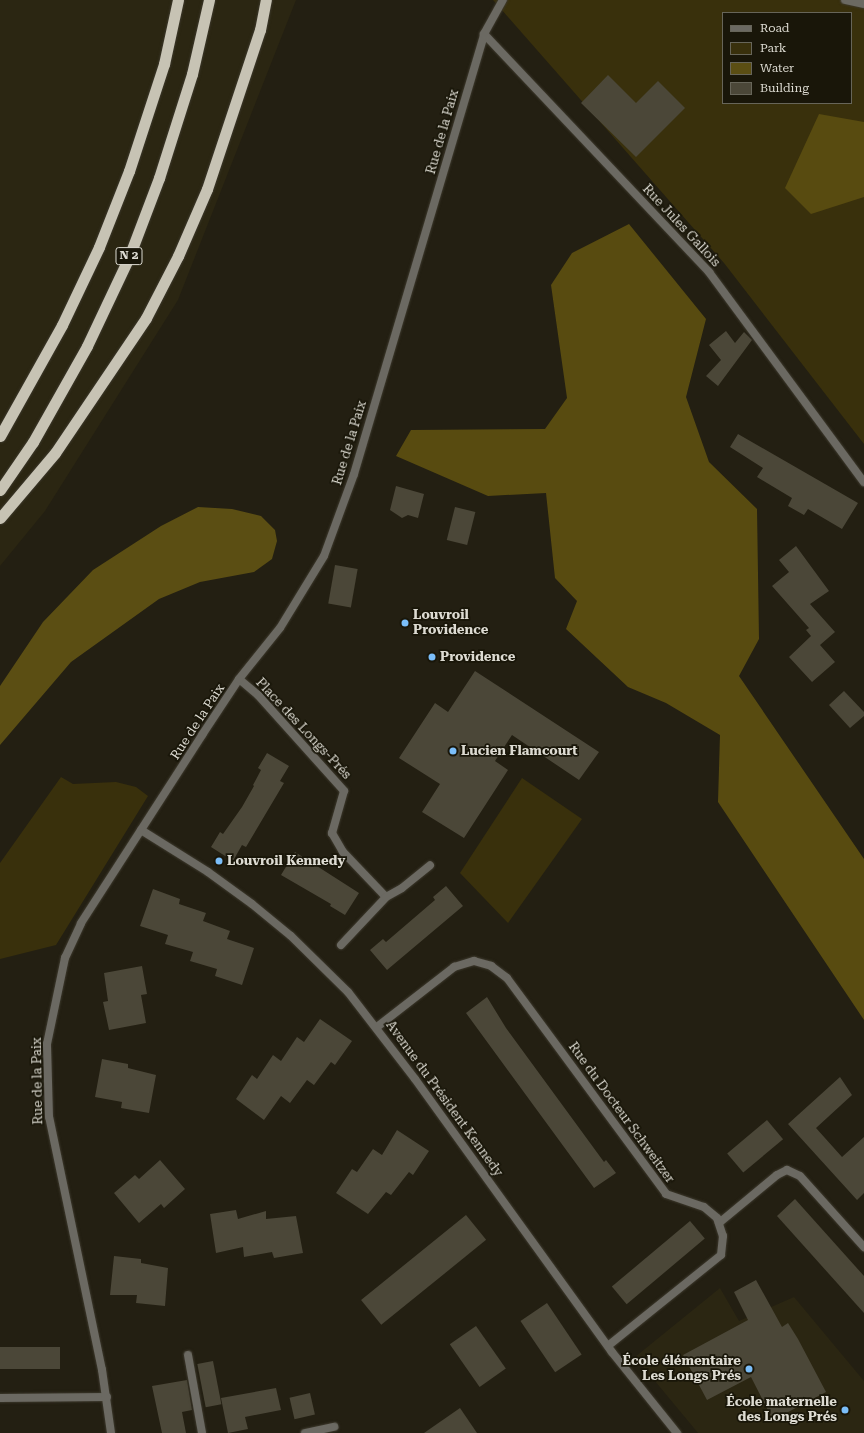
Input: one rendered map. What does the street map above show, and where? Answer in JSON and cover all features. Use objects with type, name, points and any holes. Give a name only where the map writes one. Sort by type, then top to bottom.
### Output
[{"type":"highway","name":"N 2","points":[[0,436],[62,325],[99,247],[129,172],[164,64],[178,0]]},
{"type":"highway","name":"N 2","points":[[0,490],[33,442],[87,346],[129,257],[159,178],[190,82],[209,0]]},
{"type":"highway","points":[[0,518],[55,453],[146,318],[157,298],[178,256],[207,189],[260,30],[266,0]]},
{"type":"street","points":[[484,34],[503,0]]},
{"type":"street","points":[[845,0],[864,4]]},
{"type":"street","name":"Rue Jules Gallois","points":[[484,34],[710,272],[864,482]]},
{"type":"street","name":"Rue de la Paix","points":[[111,1433],[107,1397],[49,1117],[47,1044],[65,958],[81,923],[239,679],[280,628],[324,556],[354,474],[484,34]]},
{"type":"street","name":"Place des Longs-Prés","points":[[239,679],[258,695],[344,791],[332,833],[344,852],[386,897]]},
{"type":"street","name":"Avenue du Président Kennedy","points":[[141,830],[208,872],[286,932],[348,992],[377,1027],[608,1346],[677,1433]]},
{"type":"street","points":[[341,945],[386,897],[402,888],[430,865]]},
{"type":"street","name":"Rue du Docteur Schweitzer","points":[[377,1027],[454,967],[474,961],[491,966],[507,978],[666,1194],[704,1207],[719,1223]]},
{"type":"street","points":[[608,1346],[721,1255],[723,1236],[719,1223],[777,1175],[787,1170],[800,1176],[864,1247]]},
{"type":"street","points":[[188,1356],[202,1433]]},
{"type":"street","points":[[0,1398],[107,1397]]},
{"type":"street","points":[[305,1433],[334,1427]]},
{"type":"shaded area","points":[[0,0],[296,0],[178,300],[45,511],[0,566]]},
{"type":"shaded area","points":[[819,114],[864,122],[864,197],[811,214],[785,188]]},
{"type":"shaded area","points":[[629,224],[706,319],[686,397],[709,462],[757,509],[759,639],[739,676],[864,859],[864,1020],[718,802],[720,735],[666,703],[628,687],[566,629],[577,601],[555,578],[546,493],[488,496],[396,456],[411,430],[545,429],[567,398],[551,285],[572,253]]},
{"type":"shaded area","name":"École élémentaire Les Longs Prés","points":[[720,1288],[739,1321],[794,1297],[864,1381],[864,1433],[698,1433],[635,1357]]},
{"type":"green space","points":[[493,0],[864,0],[864,444],[724,263]]},
{"type":"green space","points":[[61,777],[73,784],[116,782],[136,787],[148,796],[56,945],[0,959],[0,863]]},
{"type":"green space","points":[[522,778],[582,819],[508,923],[460,873]]},
{"type":"water","points":[[198,507],[232,509],[261,516],[275,530],[277,541],[272,559],[254,572],[200,582],[159,599],[71,662],[0,745],[0,686],[43,622],[93,570],[161,526]]},
{"type":"building","points":[[608,75],[636,103],[658,81],[685,108],[636,157],[581,103]]},
{"type":"building","points":[[726,331],[735,343],[744,332],[752,340],[718,386],[706,376],[721,360],[709,345]]},
{"type":"building","points":[[738,434],[858,503],[842,529],[808,509],[804,515],[788,506],[792,498],[757,477],[763,468],[730,447]]},
{"type":"building","points":[[396,486],[424,494],[418,518],[408,515],[402,518],[390,510]]},
{"type":"building","points":[[455,507],[475,512],[467,545],[447,540]]},
{"type":"building","points":[[796,546],[829,591],[810,604],[835,632],[820,645],[835,662],[812,682],[789,657],[811,636],[806,630],[809,628],[772,586],[789,572],[779,560]]},
{"type":"building","points":[[335,565],[358,569],[351,607],[328,603]]},
{"type":"building","name":"Lucien Flamcourt","points":[[475,671],[599,752],[579,780],[512,735],[495,761],[508,770],[464,838],[422,812],[440,784],[399,758],[435,703],[448,712]]},
{"type":"building","points":[[844,691],[864,712],[864,716],[850,728],[829,705]]},
{"type":"building","points":[[267,753],[289,766],[280,781],[284,783],[246,847],[242,845],[233,861],[211,847],[220,832],[223,834],[242,807],[254,786],[253,785],[261,770],[258,768]]},
{"type":"building","points":[[295,852],[359,893],[345,915],[330,906],[331,904],[281,875]]},
{"type":"building","points":[[446,886],[463,906],[387,970],[370,950],[383,939],[386,942],[435,900],[433,897]]},
{"type":"building","points":[[153,889],[180,899],[179,904],[206,913],[203,921],[230,931],[227,939],[254,948],[242,985],[215,976],[217,969],[190,961],[193,952],[165,944],[168,935],[140,926]]},
{"type":"building","points":[[142,966],[147,994],[141,995],[146,1023],[109,1030],[103,1002],[108,1001],[104,973]]},
{"type":"building","points":[[487,997],[506,1028],[604,1162],[606,1160],[616,1173],[594,1188],[466,1013]]},
{"type":"building","points":[[320,1019],[352,1041],[335,1065],[331,1062],[314,1085],[307,1080],[290,1103],[281,1096],[264,1120],[236,1099],[252,1075],[257,1079],[273,1055],[281,1061],[297,1037],[304,1042]]},
{"type":"building","points":[[102,1059],[128,1064],[128,1068],[156,1075],[149,1113],[121,1108],[122,1102],[95,1097]]},
{"type":"building","points":[[840,1077],[852,1095],[816,1128],[842,1157],[864,1137],[864,1193],[857,1200],[788,1124]]},
{"type":"building","points":[[767,1120],[783,1139],[743,1173],[727,1153]]},
{"type":"building","points":[[397,1130],[429,1151],[413,1175],[409,1172],[391,1195],[386,1192],[368,1214],[336,1193],[352,1169],[357,1172],[373,1149],[382,1155]]},
{"type":"building","points":[[160,1160],[185,1189],[164,1208],[161,1204],[139,1223],[114,1193],[135,1175],[139,1179]]},
{"type":"building","points":[[795,1199],[864,1276],[864,1313],[777,1216]]},
{"type":"building","points":[[236,1210],[238,1219],[266,1211],[266,1219],[296,1216],[303,1253],[274,1258],[272,1252],[244,1257],[243,1247],[216,1253],[210,1214]]},
{"type":"building","points":[[466,1215],[486,1240],[381,1325],[361,1300]]},
{"type":"building","points":[[690,1221],[705,1239],[627,1304],[612,1287]]},
{"type":"building","points":[[114,1256],[141,1259],[141,1263],[168,1268],[165,1306],[136,1303],[137,1295],[110,1295]]},
{"type":"building","points":[[756,1280],[782,1327],[788,1323],[798,1339],[826,1392],[773,1420],[751,1377],[707,1400],[683,1355],[748,1320],[734,1292]]},
{"type":"building","points":[[547,1303],[582,1354],[555,1372],[520,1321]]},
{"type":"building","points":[[476,1326],[506,1369],[480,1387],[450,1344]]},
{"type":"building","points":[[0,1347],[60,1347],[60,1369],[0,1369]]},
{"type":"building","points":[[213,1361],[221,1404],[206,1407],[197,1364]]},
{"type":"building","points":[[187,1380],[192,1410],[182,1412],[186,1433],[162,1433],[152,1386]]},
{"type":"building","points":[[276,1388],[281,1410],[245,1417],[248,1429],[228,1433],[221,1398]]},
{"type":"building","points":[[310,1393],[315,1414],[294,1419],[290,1398]]},
{"type":"building","points":[[460,1408],[477,1433],[424,1433]]},
{"type":"place","name":"Louvroil Providence","points":[[405,623]]},
{"type":"place","name":"Providence","points":[[432,657]]},
{"type":"place","name":"Lucien Flamcourt","points":[[453,751]]},
{"type":"place","name":"Louvroil Kennedy","points":[[219,861]]},
{"type":"place","name":"École élémentaire Les Longs Prés","points":[[749,1369]]},
{"type":"place","name":"École maternelle des Longs Prés","points":[[845,1410]]}]
